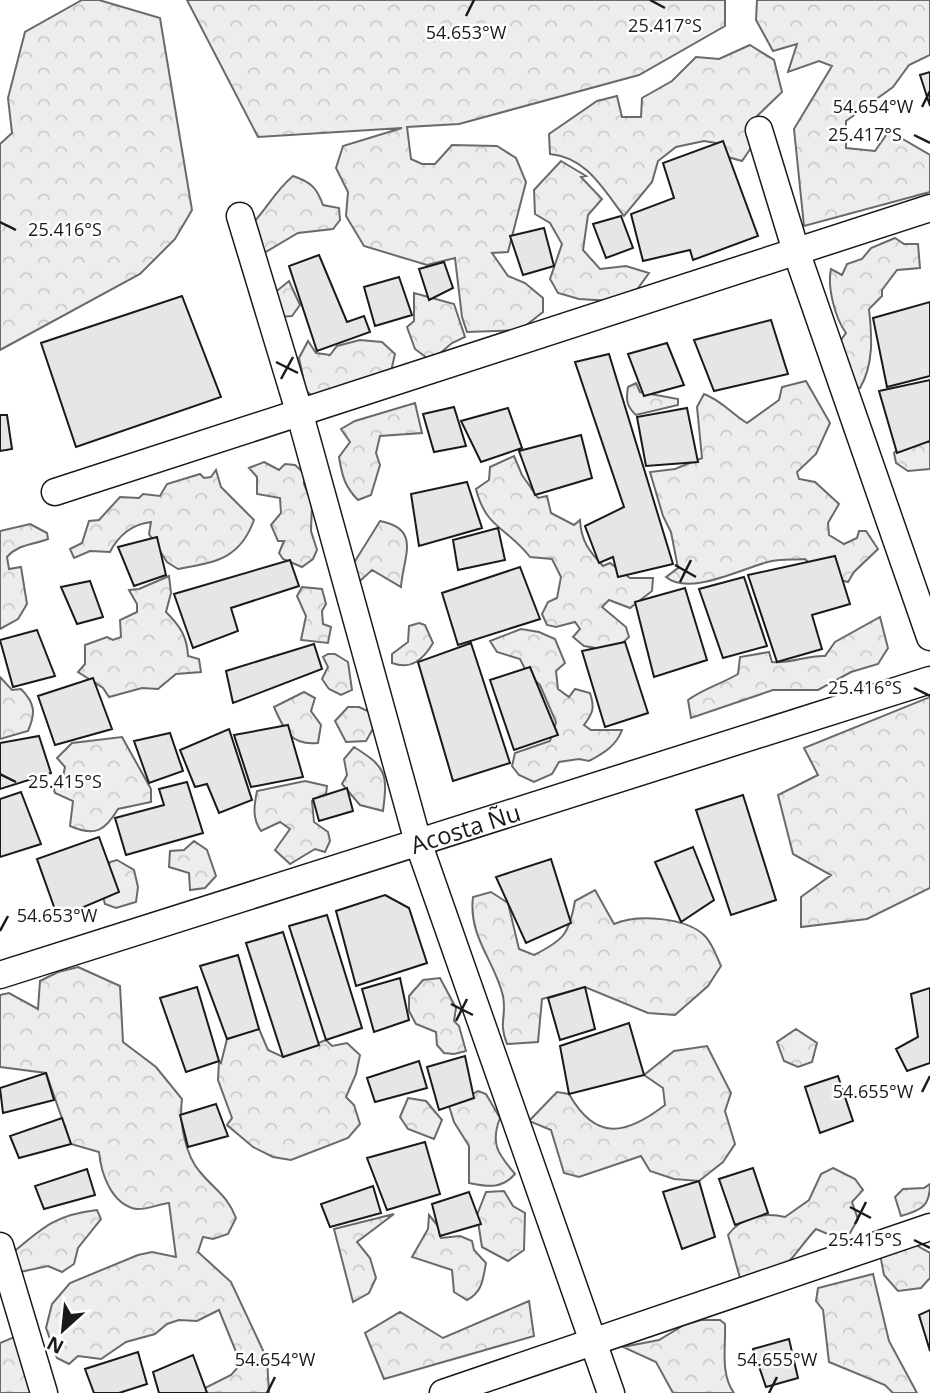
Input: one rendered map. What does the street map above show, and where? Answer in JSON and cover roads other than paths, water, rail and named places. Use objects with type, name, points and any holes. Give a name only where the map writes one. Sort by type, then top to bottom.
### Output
[{"type":"street","points":[[759,130],[796,251],[930,637]]},
{"type":"street","points":[[55,492],[930,208]]},
{"type":"street","points":[[240,216],[299,411],[418,842],[611,1393]]},
{"type":"street","name":"Acosta Ñu","points":[[0,975],[930,680]]},
{"type":"street","points":[[443,1393],[930,1227]]},
{"type":"street","points":[[0,1246],[44,1393]]}]
